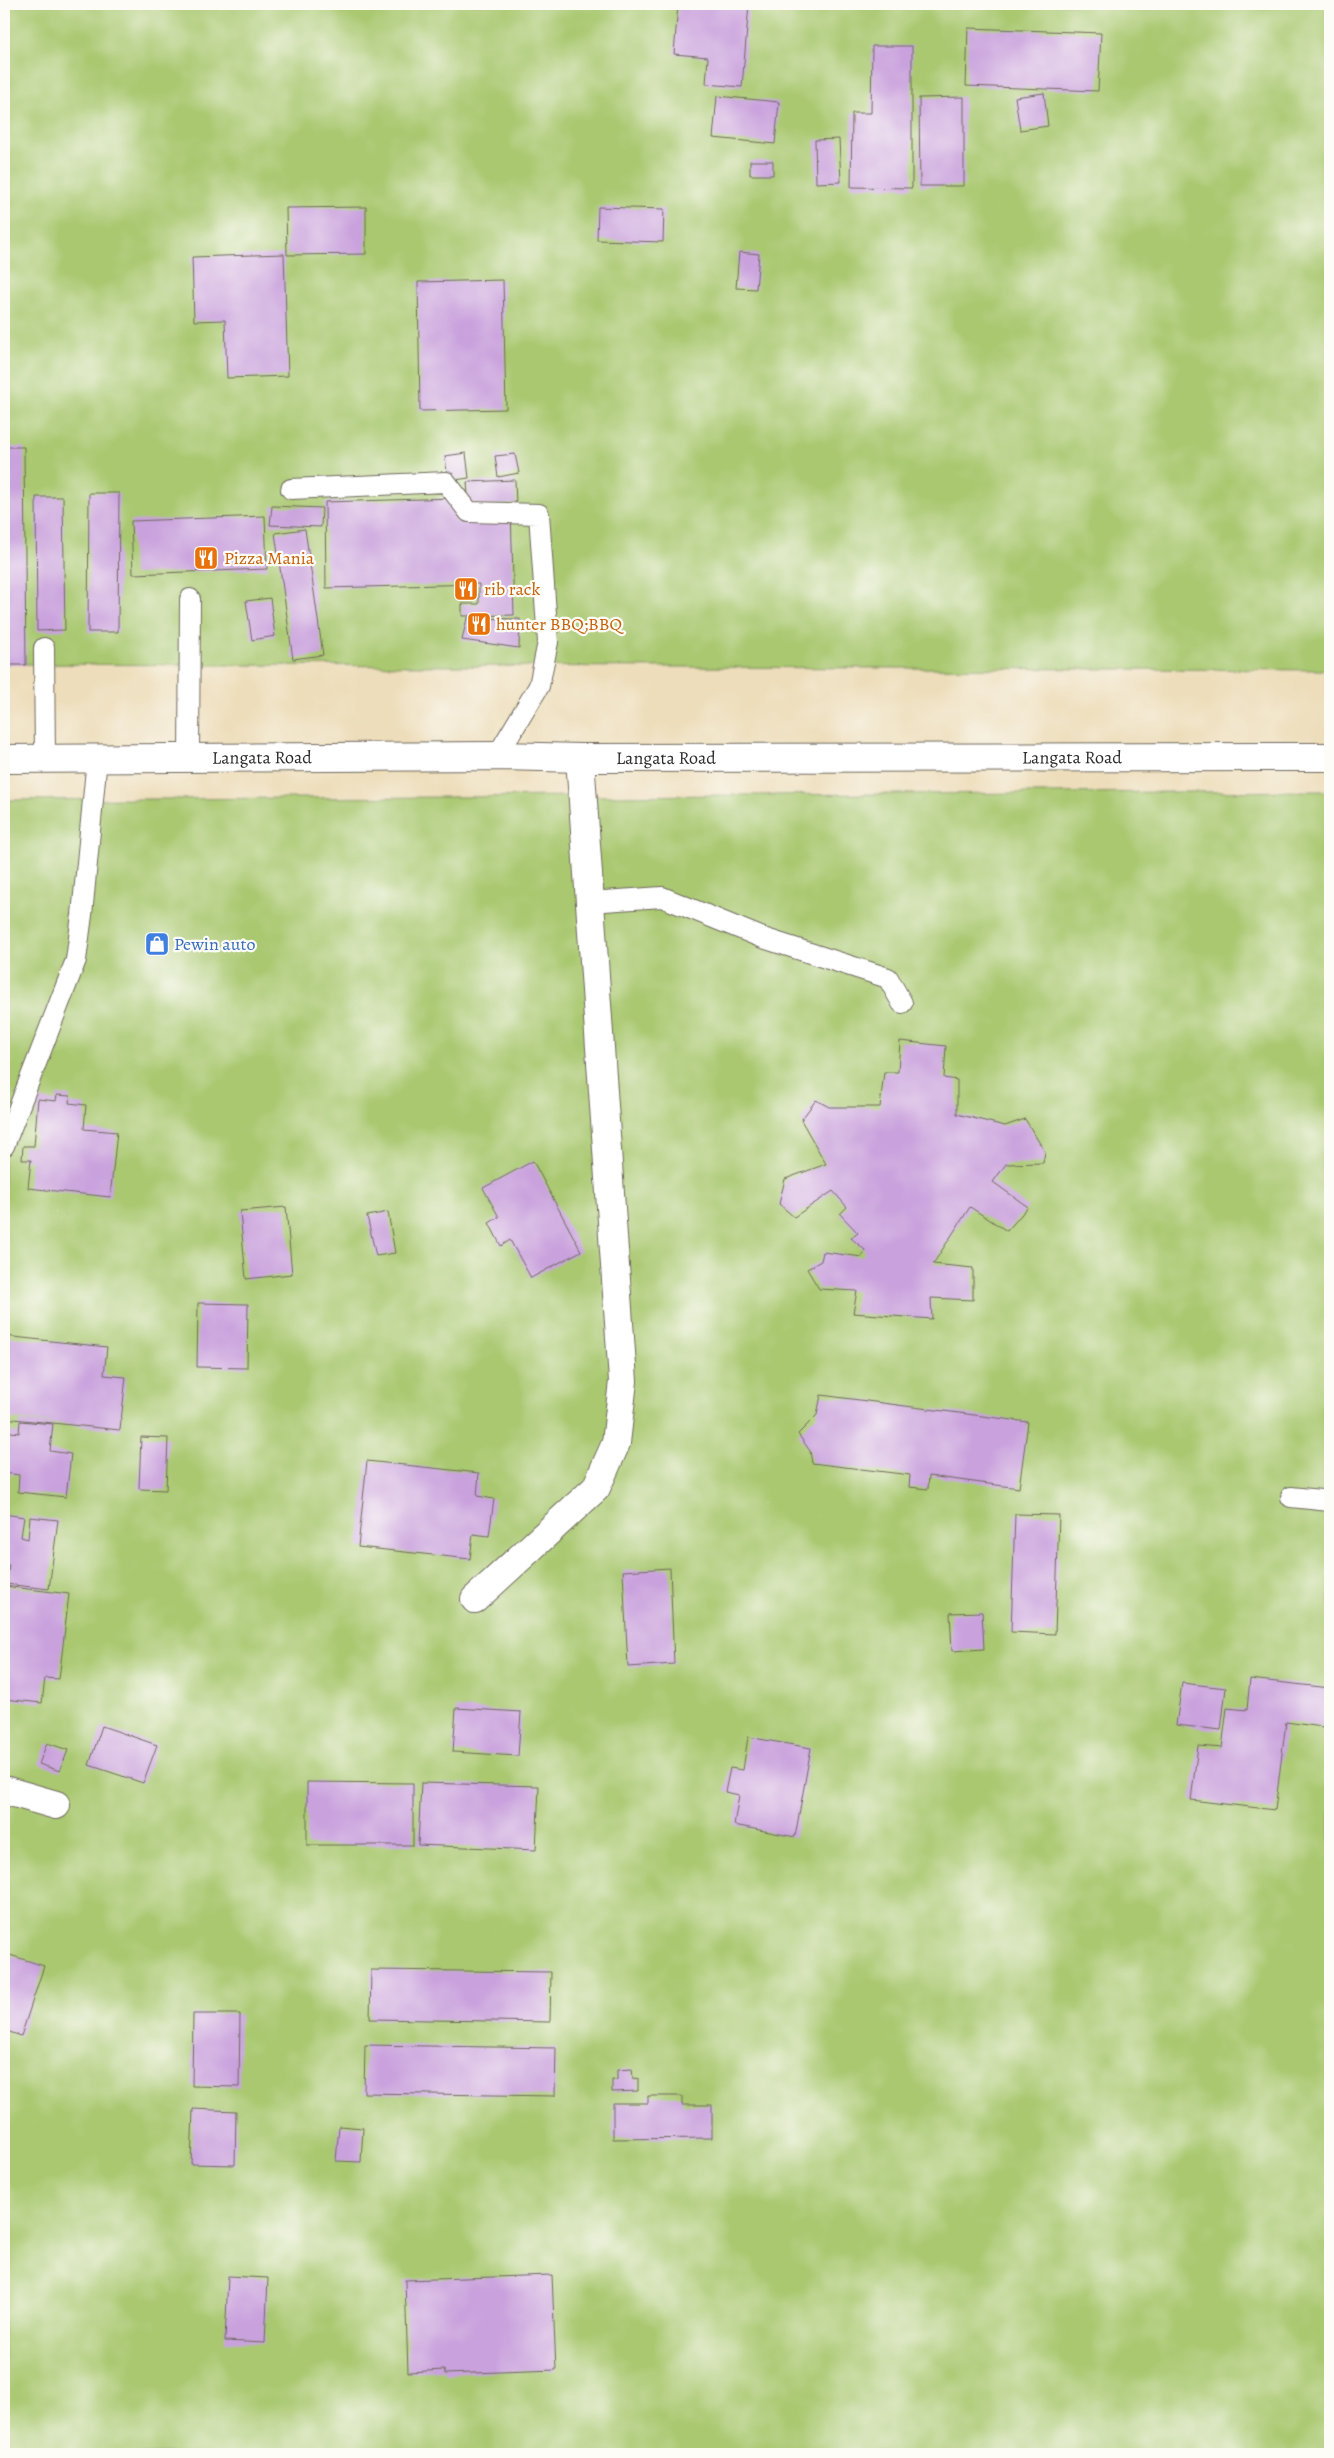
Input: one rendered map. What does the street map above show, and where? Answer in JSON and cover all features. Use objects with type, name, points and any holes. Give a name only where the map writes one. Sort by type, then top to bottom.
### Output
[{"type":"main road","name":"Langata Road","points":[[4,759],[497,756],[580,758],[1330,757]]},
{"type":"main road","points":[[475,1598],[596,1488],[616,1443],[623,1381],[580,758]]},
{"type":"main road","points":[[4,1790],[56,1804]]},
{"type":"lane","points":[[291,488],[446,482],[469,512],[539,514],[548,642],[539,686],[497,756]]},
{"type":"lane","points":[[189,758],[190,599]]},
{"type":"lane","points":[[44,648],[44,759]]},
{"type":"lane","points":[[4,1146],[76,960],[97,758]]},
{"type":"lane","points":[[590,902],[662,897],[763,938],[888,978],[902,1003]]},
{"type":"lane","points":[[1291,1497],[1330,1501]]},
{"type":"green space","points":[[4,4],[1330,4],[1330,670],[4,664]]},
{"type":"green space","points":[[1330,791],[1330,2454],[4,2454],[4,800]]},
{"type":"building","points":[[678,4],[749,4],[742,87],[706,84],[708,57],[674,54]]},
{"type":"building","points":[[968,28],[1101,33],[1098,91],[966,86]]},
{"type":"building","points":[[872,46],[912,46],[912,188],[851,187],[852,113],[871,113]]},
{"type":"building","points":[[1044,93],[1048,126],[1020,130],[1015,97]]},
{"type":"building","points":[[717,96],[779,102],[775,144],[713,138]]},
{"type":"building","points":[[964,97],[964,186],[920,186],[919,98]]},
{"type":"building","points":[[839,139],[841,182],[816,183],[815,140]]},
{"type":"building","points":[[4,147],[9,148],[7,233],[4,233]]},
{"type":"building","points":[[750,161],[773,161],[773,175],[750,175]]},
{"type":"building","points":[[366,207],[366,254],[287,255],[286,208]]},
{"type":"building","points":[[598,207],[664,209],[663,242],[597,240]]},
{"type":"building","points":[[739,252],[759,254],[756,289],[736,288]]},
{"type":"building","points":[[284,254],[288,376],[227,378],[225,320],[194,321],[192,257]]},
{"type":"building","points":[[503,280],[506,409],[420,411],[418,282]]},
{"type":"building","points":[[4,447],[24,447],[26,665],[4,665]]},
{"type":"building","points":[[466,453],[469,478],[448,481],[445,456]]},
{"type":"building","points":[[515,454],[519,473],[498,477],[495,456]]},
{"type":"building","points":[[515,480],[516,504],[469,507],[467,482]]},
{"type":"building","points":[[89,493],[119,493],[118,632],[88,632]]},
{"type":"building","points":[[36,497],[63,497],[65,630],[37,631]]},
{"type":"building","points":[[454,498],[455,511],[511,509],[514,615],[462,616],[462,604],[479,604],[479,584],[326,588],[325,502]]},
{"type":"building","points":[[272,506],[322,508],[321,527],[270,525]]},
{"type":"building","points":[[265,516],[267,569],[133,574],[131,521]]},
{"type":"building","points":[[305,529],[323,655],[293,659],[275,533]]},
{"type":"building","points":[[270,598],[275,636],[252,640],[246,601]]},
{"type":"building","points":[[467,618],[520,619],[519,648],[462,640]]},
{"type":"building","points":[[900,1041],[946,1046],[944,1078],[957,1080],[957,1114],[1005,1126],[1025,1119],[1045,1152],[1043,1163],[1006,1164],[993,1182],[1028,1207],[1007,1231],[970,1207],[933,1264],[973,1268],[973,1300],[931,1298],[932,1319],[853,1313],[857,1291],[819,1289],[807,1269],[821,1261],[823,1252],[862,1257],[865,1250],[851,1238],[858,1233],[840,1214],[847,1207],[833,1191],[794,1217],[779,1204],[785,1179],[826,1164],[801,1120],[816,1100],[829,1107],[880,1107],[884,1072],[898,1072]]},
{"type":"building","points":[[57,1095],[70,1096],[69,1103],[86,1105],[84,1129],[117,1132],[110,1197],[28,1188],[31,1160],[22,1160],[23,1146],[34,1146],[38,1099],[56,1101]]},
{"type":"building","points":[[533,1161],[581,1251],[531,1278],[510,1240],[501,1246],[489,1223],[499,1217],[483,1188]]},
{"type":"building","points":[[286,1207],[292,1274],[246,1279],[240,1211]]},
{"type":"building","points":[[388,1212],[395,1253],[376,1256],[367,1216]]},
{"type":"building","points":[[198,1303],[248,1304],[247,1368],[197,1367]]},
{"type":"building","points":[[4,1336],[107,1347],[104,1375],[126,1377],[120,1430],[4,1418]]},
{"type":"building","points":[[821,1395],[1028,1422],[1019,1488],[929,1476],[928,1489],[909,1487],[910,1475],[812,1463],[810,1451],[798,1434],[817,1415]]},
{"type":"building","points":[[20,1421],[53,1424],[50,1451],[71,1454],[66,1497],[18,1492],[19,1475],[4,1473],[4,1431],[19,1433]]},
{"type":"building","points":[[141,1437],[168,1438],[166,1490],[139,1489]]},
{"type":"building","points":[[367,1461],[479,1473],[477,1496],[494,1499],[489,1536],[473,1534],[470,1559],[358,1547]]},
{"type":"building","points":[[4,1514],[24,1517],[21,1537],[28,1539],[30,1517],[58,1520],[49,1589],[6,1584],[9,1565],[4,1565]]},
{"type":"building","points":[[1015,1514],[1059,1515],[1055,1634],[1011,1632]]},
{"type":"building","points":[[670,1568],[674,1664],[628,1667],[623,1571]]},
{"type":"building","points":[[4,1586],[69,1594],[59,1679],[45,1678],[42,1703],[4,1699]]},
{"type":"building","points":[[982,1612],[984,1649],[952,1651],[950,1613]]},
{"type":"building","points":[[1250,1679],[1330,1688],[1330,1728],[1286,1722],[1275,1810],[1191,1800],[1198,1746],[1222,1748],[1227,1708],[1247,1710]]},
{"type":"building","points":[[1182,1683],[1226,1688],[1221,1730],[1176,1725]]},
{"type":"building","points":[[456,1708],[521,1712],[518,1756],[453,1752]]},
{"type":"building","points":[[102,1726],[157,1745],[143,1783],[89,1765]]},
{"type":"building","points":[[748,1737],[811,1748],[795,1837],[734,1825],[739,1795],[725,1792],[730,1768],[743,1770]]},
{"type":"building","points":[[47,1743],[68,1750],[60,1771],[39,1764]]},
{"type":"building","points":[[307,1782],[413,1783],[413,1845],[307,1845]]},
{"type":"building","points":[[421,1783],[539,1786],[536,1850],[418,1845]]},
{"type":"building","points":[[4,1953],[44,1966],[21,2036],[4,2030]]},
{"type":"building","points":[[371,1970],[551,1972],[550,2022],[370,2019]]},
{"type":"building","points":[[193,2014],[240,2014],[239,2087],[192,2086]]},
{"type":"building","points":[[365,2045],[556,2048],[555,2096],[364,2093]]},
{"type":"building","points":[[632,2069],[633,2079],[638,2078],[638,2091],[612,2092],[612,2080],[617,2080],[617,2070]]},
{"type":"building","points":[[648,2096],[682,2096],[682,2105],[712,2105],[712,2138],[613,2139],[613,2103],[648,2103]]},
{"type":"building","points":[[193,2109],[236,2111],[235,2165],[191,2164]]},
{"type":"building","points":[[339,2126],[363,2128],[361,2162],[336,2161]]},
{"type":"building","points":[[552,2275],[556,2370],[445,2374],[444,2370],[408,2372],[405,2280]]},
{"type":"building","points":[[228,2276],[268,2278],[265,2343],[225,2341]]},
{"type":"place","name":"Pizza Mania","points":[[206,558]]},
{"type":"place","name":"rib rack","points":[[466,589]]},
{"type":"place","name":"hunter BBQ;BBQ","points":[[479,624]]},
{"type":"place","name":"Pewin auto","points":[[157,944]]}]
